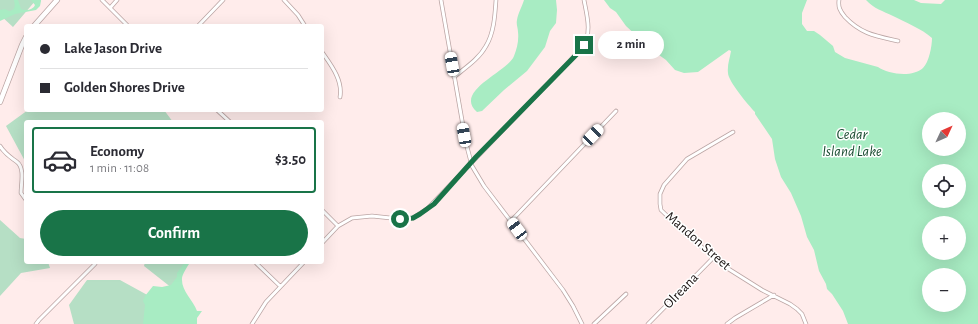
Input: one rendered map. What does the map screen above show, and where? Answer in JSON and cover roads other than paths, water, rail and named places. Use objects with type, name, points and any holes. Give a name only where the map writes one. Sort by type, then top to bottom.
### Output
[{"type":"street","points":[[36,24],[57,0]]},
{"type":"street","points":[[102,0],[126,24]]},
{"type":"street","points":[[110,8],[117,0]]},
{"type":"street","points":[[200,24],[223,0]]},
{"type":"street","points":[[284,0],[298,15],[304,24]]},
{"type":"street","points":[[441,0],[471,164],[481,182],[569,298],[582,324]]},
{"type":"street","points":[[454,77],[476,58],[487,45],[492,29],[496,0]]},
{"type":"street","points":[[324,242],[338,226],[352,218],[372,216],[400,219],[413,218],[434,204],[583,47],[587,40],[588,32],[584,0]]},
{"type":"street","points":[[839,0],[839,9],[842,14],[858,29],[874,36],[898,41]]},
{"type":"street","points":[[0,102],[24,41]]},
{"type":"street","points":[[324,55],[338,78],[341,86],[340,97]]},
{"type":"street","points":[[511,221],[616,111]]},
{"type":"street","points":[[219,112],[228,120]]},
{"type":"street","name":"Mandon Street","points":[[733,132],[687,159],[664,185],[660,194],[661,210],[686,234],[741,277],[762,290],[790,304],[802,314],[806,324]]},
{"type":"street","points":[[0,146],[6,154],[17,162],[21,169],[20,193],[24,198]]},
{"type":"street","points":[[324,212],[338,226]]},
{"type":"street","name":"Olreana","points":[[648,324],[714,257]]},
{"type":"street","points":[[36,324],[95,264]]},
{"type":"street","points":[[257,264],[280,286]]},
{"type":"street","points":[[252,324],[266,302],[302,264]]},
{"type":"street","points":[[594,324],[626,294]]},
{"type":"street","points":[[727,324],[774,296]]},
{"type":"water","points":[[14,0],[18,0],[21,9],[25,10],[29,10],[34,7],[35,5],[31,0],[41,1],[40,6],[36,10],[15,14],[0,21],[0,10],[13,10],[15,5]]},
{"type":"water","points":[[524,0],[556,0],[556,23],[550,31],[545,47],[527,71],[482,111],[477,112],[471,104],[472,97],[477,89],[510,62],[514,56],[518,41],[517,20]]},
{"type":"water","name":"Cedar Island Lake","points":[[604,0],[807,0],[802,13],[802,24],[807,31],[814,31],[833,46],[835,52],[845,58],[878,67],[888,72],[907,74],[923,68],[930,54],[932,38],[913,26],[875,8],[866,0],[914,0],[921,3],[941,4],[945,0],[978,0],[978,324],[848,324],[843,311],[827,289],[819,271],[814,250],[807,237],[801,216],[791,193],[781,177],[775,159],[772,139],[755,112],[731,82],[728,67],[731,51],[729,50],[698,72],[684,73],[675,70],[645,41],[639,38],[626,26],[616,12],[610,8]]},
{"type":"water","points":[[184,264],[189,264],[182,277],[182,283],[197,311],[202,311],[197,318],[197,324],[143,324],[145,305],[143,301],[145,296],[153,286],[162,287],[171,285],[177,277],[177,273]]}]
